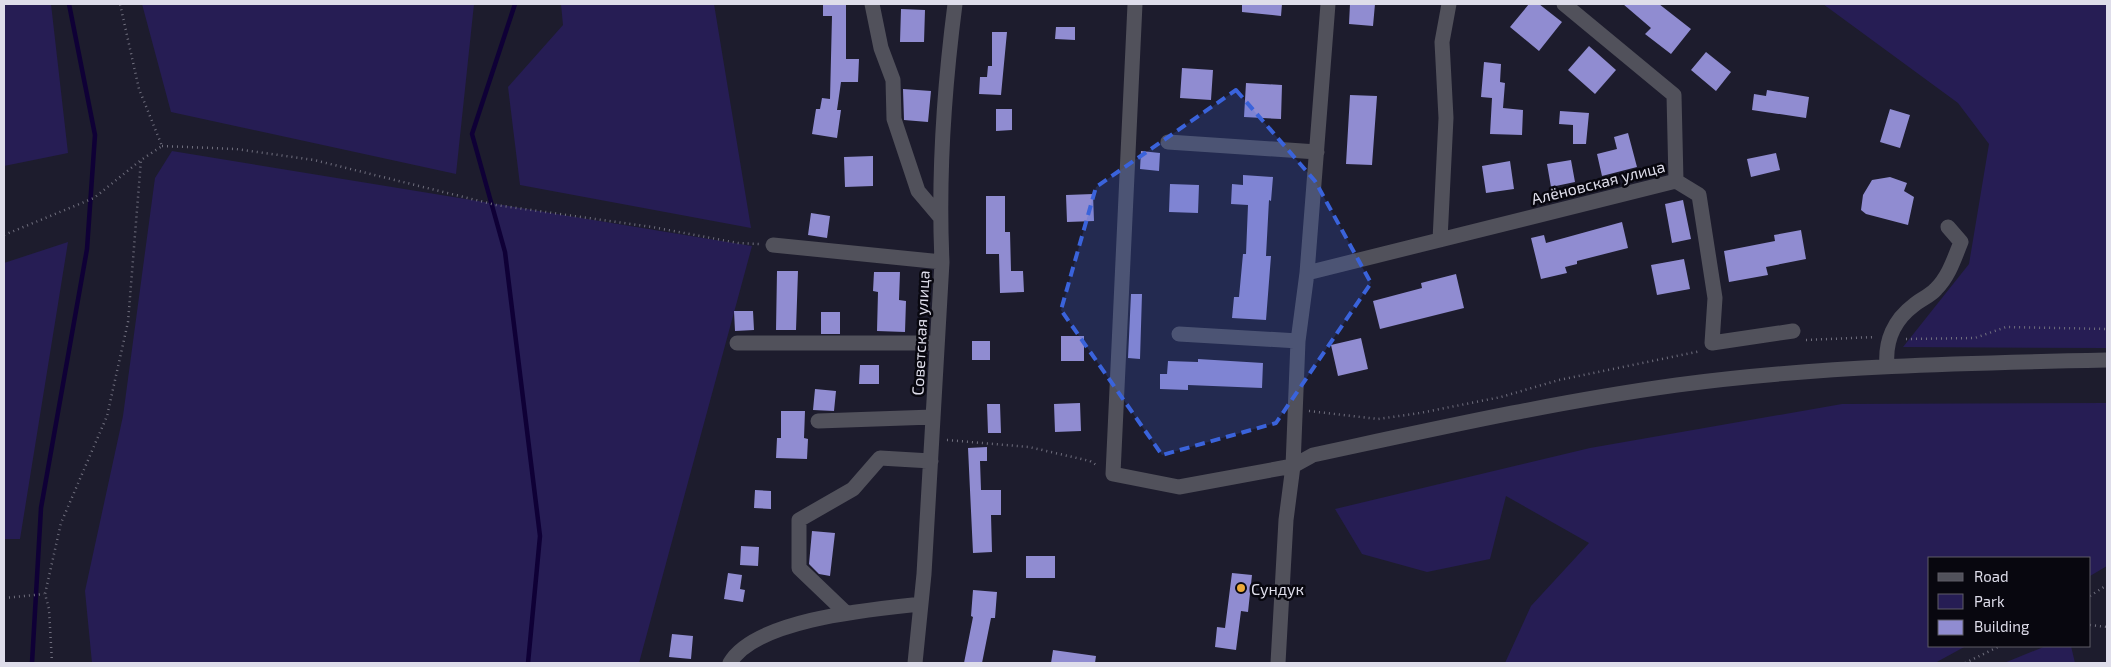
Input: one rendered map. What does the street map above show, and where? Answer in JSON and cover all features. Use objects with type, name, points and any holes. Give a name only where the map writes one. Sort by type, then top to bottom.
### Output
[{"type":"street","points":[[872,4],[881,48],[893,80],[894,120],[918,192],[940,217]]},
{"type":"street","name":"Советская улица","points":[[915,663],[921,604],[942,262],[940,217],[946,73],[955,4]]},
{"type":"street","points":[[1135,4],[1113,474],[1179,487],[1293,466],[1313,455],[1540,407],[1677,385],[1887,365],[2107,360]]},
{"type":"street","points":[[1278,663],[1286,520],[1293,466],[1298,341],[1307,273],[1328,4]]},
{"type":"street","points":[[1440,240],[1446,118],[1442,42],[1449,4]]},
{"type":"street","name":"Алёновская улица","points":[[1307,273],[1676,181],[1674,95],[1564,4]]},
{"type":"street","points":[[1168,142],[1317,152]]},
{"type":"street","points":[[1676,181],[1699,195],[1716,298],[1712,343],[1799,335]]},
{"type":"street","points":[[1887,365],[1886,348],[1894,327],[1913,305],[1935,291],[1948,275],[1961,242],[1948,227]]},
{"type":"street","points":[[773,245],[942,262]]},
{"type":"street","points":[[1179,334],[1298,341]]},
{"type":"street","points":[[737,342],[937,343]]},
{"type":"street","points":[[818,421],[933,416]]},
{"type":"street","points":[[846,613],[799,568],[799,520],[853,489],[880,458],[930,461]]},
{"type":"street","points":[[730,663],[751,642],[787,627],[846,613],[921,604]]},
{"type":"path","points":[[120,4],[139,89],[162,146]]},
{"type":"path","points":[[4,235],[94,198],[162,146],[236,149],[314,160],[504,207],[652,227],[738,243],[773,245]]},
{"type":"path","points":[[52,663],[49,609],[45,594],[61,523],[107,416],[128,322],[142,160]]},
{"type":"path","points":[[1799,335],[1975,338],[2006,327],[2107,329]]},
{"type":"path","points":[[1296,412],[1315,410],[1378,419],[1420,413],[1501,397],[1577,376],[1710,350]]},
{"type":"path","points":[[932,439],[1029,447],[1090,461],[1113,474]]},
{"type":"path","points":[[2091,595],[2107,585]]},
{"type":"path","points":[[4,598],[45,594]]},
{"type":"path","points":[[2091,625],[2107,627]]},
{"type":"path","points":[[1965,663],[1998,647]]},
{"type":"highlighted area","points":[[1236,90],[1315,181],[1371,283],[1276,423],[1162,455],[1061,310],[1096,187]]},
{"type":"green space","points":[[4,4],[51,4],[68,153],[4,166]]},
{"type":"green space","points":[[142,4],[474,4],[456,174],[171,112]]},
{"type":"green space","points":[[561,4],[714,4],[751,228],[520,185],[508,87],[563,25]]},
{"type":"green space","points":[[1823,4],[2107,4],[2107,348],[1903,347],[1969,264],[1989,144],[1958,103]]},
{"type":"green space","points":[[172,151],[752,246],[639,663],[92,663],[85,591],[123,416],[155,178]]},
{"type":"green space","points":[[68,242],[20,539],[4,539],[4,263]]},
{"type":"green space","points":[[2107,403],[2107,566],[2091,575],[2091,557],[1928,557],[1928,647],[1964,647],[1935,663],[1505,663],[1531,606],[1589,543],[1506,496],[1490,559],[1427,572],[1362,554],[1335,509],[1590,448],[1842,404]]},
{"type":"green space","points":[[2044,647],[2071,647],[2075,663],[2004,663]]},
{"type":"building","points":[[823,4],[846,4],[846,59],[859,59],[858,82],[841,82],[837,110],[841,110],[837,138],[812,134],[816,109],[820,109],[822,98],[830,99],[832,16],[823,16]]},
{"type":"building","points":[[1242,4],[1282,4],[1281,16],[1242,12]]},
{"type":"building","points":[[1350,4],[1375,4],[1373,26],[1349,24]]},
{"type":"building","points":[[1529,4],[1539,4],[1562,22],[1539,51],[1510,27]]},
{"type":"building","points":[[1623,4],[1659,4],[1691,29],[1671,54],[1645,34],[1651,28]]},
{"type":"building","points":[[901,9],[925,10],[924,42],[900,42]]},
{"type":"building","points":[[1056,27],[1075,27],[1075,40],[1055,39]]},
{"type":"building","points":[[992,32],[1007,32],[1001,95],[979,94],[980,77],[987,77],[988,66],[992,66]]},
{"type":"building","points":[[1589,46],[1616,70],[1595,94],[1568,70]]},
{"type":"building","points":[[1706,52],[1731,72],[1716,91],[1691,70]]},
{"type":"building","points":[[1484,62],[1501,64],[1500,82],[1505,83],[1503,108],[1523,110],[1522,135],[1490,134],[1492,98],[1481,97]]},
{"type":"building","points":[[1182,68],[1213,70],[1211,100],[1180,98]]},
{"type":"building","points":[[1246,83],[1282,85],[1281,119],[1244,117]]},
{"type":"building","points":[[903,89],[931,91],[928,122],[904,120]]},
{"type":"building","points":[[1767,90],[1809,97],[1806,118],[1752,110],[1754,94],[1766,96]]},
{"type":"building","points":[[1350,95],[1377,96],[1372,165],[1346,164]]},
{"type":"building","points":[[996,109],[1012,109],[1012,130],[996,131]]},
{"type":"building","points":[[1890,109],[1910,115],[1900,148],[1880,142]]},
{"type":"building","points":[[1560,111],[1589,113],[1586,144],[1573,144],[1573,125],[1559,124]]},
{"type":"building","points":[[1628,133],[1637,167],[1602,176],[1597,154],[1617,149],[1614,137]]},
{"type":"building","points":[[1141,151],[1160,153],[1159,171],[1140,169]]},
{"type":"building","points":[[1776,153],[1780,170],[1751,177],[1747,159]]},
{"type":"building","points":[[873,156],[873,186],[845,187],[844,157]]},
{"type":"building","points":[[1571,160],[1575,182],[1551,187],[1547,164]]},
{"type":"building","points":[[1510,161],[1514,189],[1486,193],[1482,166]]},
{"type":"building","points":[[1243,175],[1273,177],[1271,201],[1269,200],[1266,256],[1271,256],[1266,320],[1232,318],[1234,297],[1239,297],[1243,254],[1246,254],[1248,205],[1231,204],[1232,184],[1243,185]]},
{"type":"building","points":[[1890,177],[1907,183],[1904,191],[1914,197],[1908,225],[1866,214],[1861,210],[1863,195],[1872,180]]},
{"type":"building","points":[[1170,184],[1199,185],[1198,213],[1169,212]]},
{"type":"building","points":[[1093,194],[1094,221],[1067,222],[1066,195]]},
{"type":"building","points":[[986,196],[1005,196],[1005,232],[1010,232],[1011,271],[1023,271],[1024,292],[1000,293],[999,254],[986,254]]},
{"type":"building","points":[[1683,200],[1691,239],[1672,243],[1665,204]]},
{"type":"building","points":[[811,213],[830,216],[827,238],[808,235]]},
{"type":"building","points":[[1622,222],[1628,248],[1577,261],[1577,264],[1565,267],[1567,273],[1541,279],[1531,238],[1544,235],[1546,243]]},
{"type":"building","points":[[1801,230],[1806,259],[1766,267],[1768,275],[1729,282],[1724,251],[1775,241],[1774,235]]},
{"type":"building","points":[[1684,259],[1690,289],[1657,295],[1651,265]]},
{"type":"building","points":[[777,271],[798,271],[796,330],[776,330]]},
{"type":"building","points":[[874,272],[900,272],[899,300],[906,301],[905,332],[877,331],[878,292],[873,291]]},
{"type":"building","points":[[1456,274],[1464,308],[1380,329],[1373,301],[1422,288],[1421,283]]},
{"type":"building","points":[[1131,294],[1142,294],[1140,359],[1128,358]]},
{"type":"building","points":[[734,311],[753,311],[754,330],[735,331]]},
{"type":"building","points":[[821,312],[840,312],[840,334],[821,334]]},
{"type":"building","points":[[1061,336],[1084,336],[1084,361],[1061,361]]},
{"type":"building","points":[[1361,338],[1368,369],[1338,376],[1331,345]]},
{"type":"building","points":[[972,341],[990,341],[990,360],[972,360]]},
{"type":"building","points":[[1198,359],[1263,363],[1262,388],[1188,385],[1188,390],[1160,389],[1160,374],[1167,374],[1168,361],[1198,362]]},
{"type":"building","points":[[860,365],[879,365],[879,384],[859,384]]},
{"type":"building","points":[[815,389],[836,391],[834,411],[813,410]]},
{"type":"building","points":[[1080,403],[1081,431],[1055,432],[1054,404]]},
{"type":"building","points":[[987,404],[1000,404],[1001,433],[988,433]]},
{"type":"building","points":[[781,411],[805,411],[804,438],[808,439],[807,459],[776,458],[777,438],[781,438]]},
{"type":"building","points":[[987,447],[987,461],[980,461],[981,490],[1001,490],[1001,515],[991,515],[992,552],[973,553],[968,448]]},
{"type":"building","points":[[755,490],[771,491],[771,509],[754,508]]},
{"type":"building","points":[[812,531],[835,533],[830,576],[819,574],[809,564]]},
{"type":"building","points":[[741,546],[759,547],[758,566],[740,565]]},
{"type":"building","points":[[1026,556],[1055,556],[1055,578],[1026,578]]},
{"type":"building","points":[[728,573],[742,575],[740,589],[745,590],[743,602],[724,599]]},
{"type":"building","points":[[1232,573],[1252,575],[1248,612],[1241,611],[1236,650],[1215,647],[1217,627],[1225,628]]},
{"type":"building","points":[[973,590],[997,592],[995,618],[991,618],[982,663],[964,663],[973,617],[971,616]]},
{"type":"building","points":[[672,634],[693,636],[691,659],[669,657]]},
{"type":"building","points":[[1053,650],[1096,656],[1095,663],[1051,663]]},
{"type":"waterway","points":[[32,663],[41,508],[87,249],[95,135],[69,4]]},
{"type":"waterway","points":[[515,4],[472,134],[505,252],[540,536],[528,663]]},
{"type":"place","name":"Сундук","points":[[1241,588]]}]
